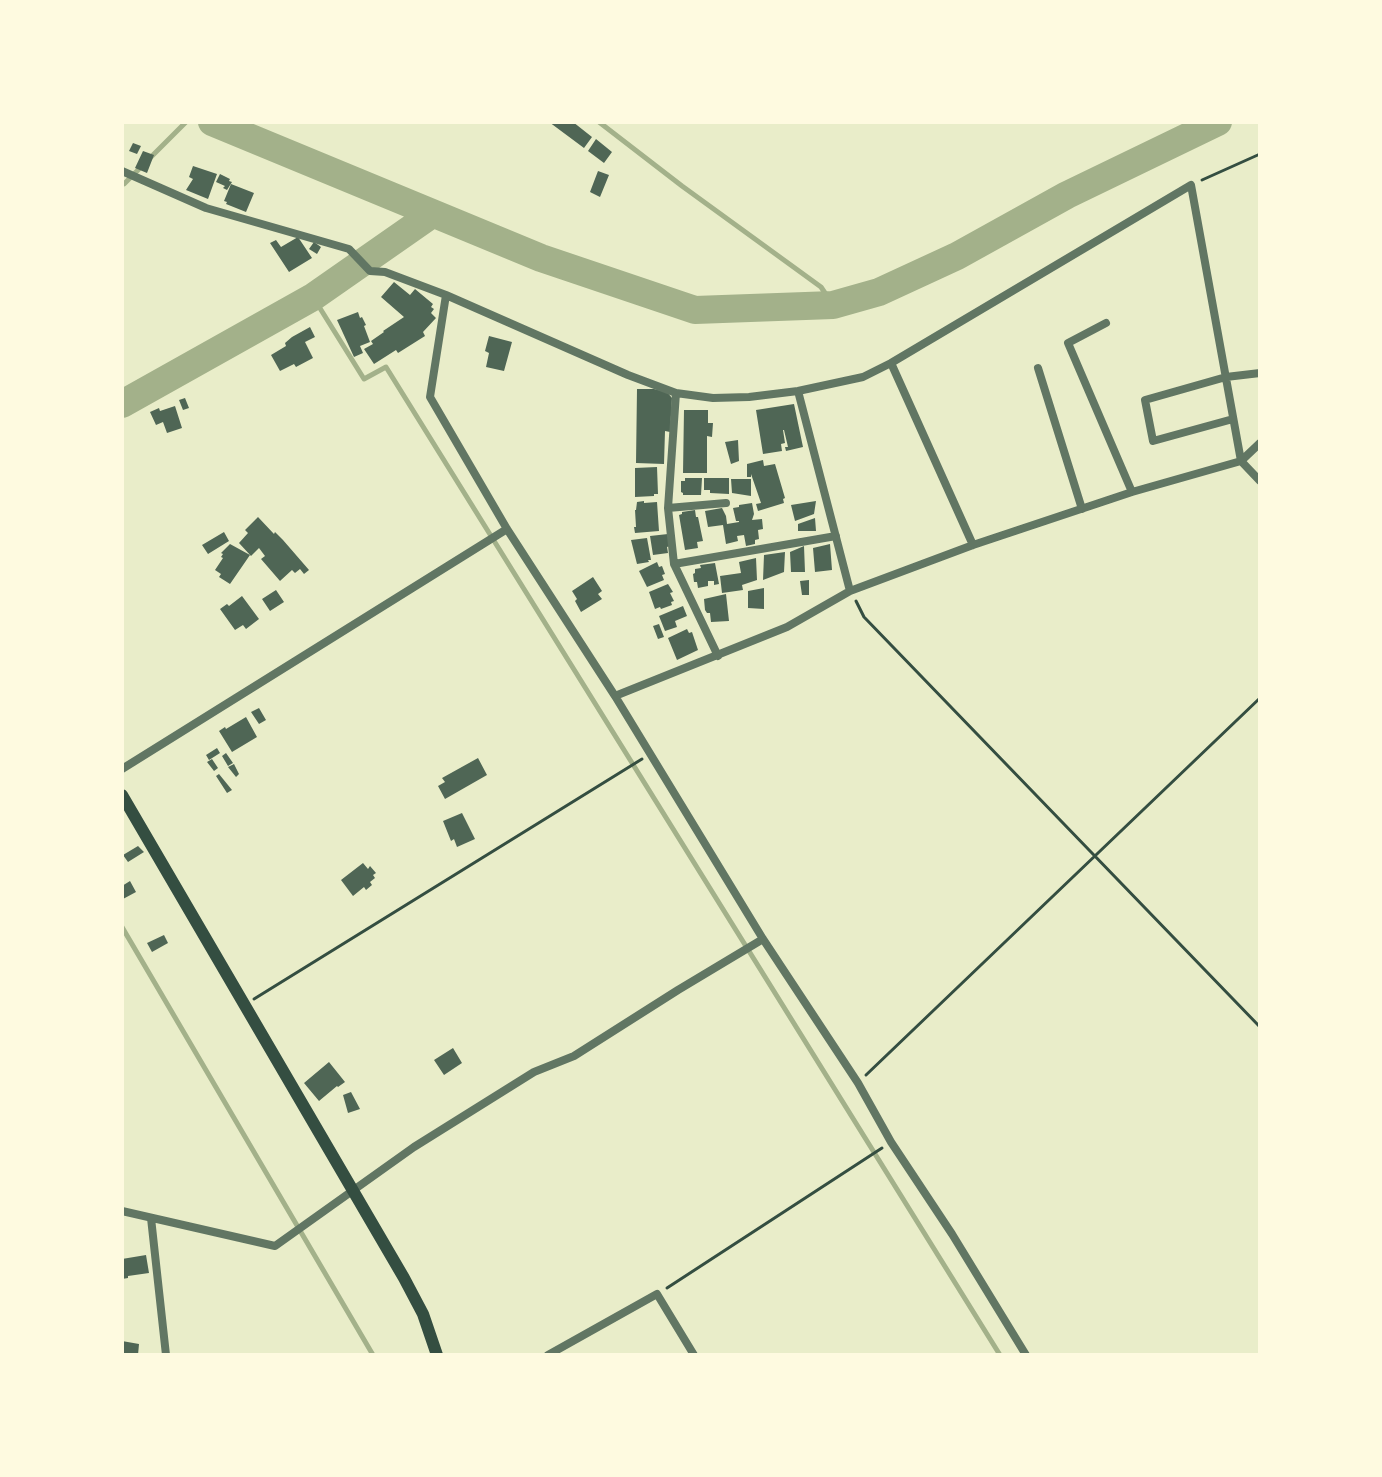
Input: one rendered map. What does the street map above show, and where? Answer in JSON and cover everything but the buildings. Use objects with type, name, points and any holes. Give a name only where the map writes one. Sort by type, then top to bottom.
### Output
[{"type":"main road","points":[[122,795],[423,1314],[437,1355]]},
{"type":"street","points":[[122,171],[206,208],[349,249],[370,271],[385,272],[446,295],[628,375],[676,393],[713,398],[798,391],[863,377],[1191,185],[1241,461],[1260,481]]},
{"type":"street","points":[[446,295],[430,397],[507,529],[615,696],[763,939],[858,1083],[891,1142],[1026,1355]]},
{"type":"street","points":[[1106,323],[1068,343],[1132,492]]},
{"type":"street","points":[[891,363],[973,545]]},
{"type":"street","points":[[1038,368],[1082,509]]},
{"type":"street","points":[[1233,419],[1153,441],[1145,400],[1226,377],[1260,373]]},
{"type":"street","points":[[798,391],[850,591]]},
{"type":"street","points":[[676,393],[668,508],[674,564],[718,656]]},
{"type":"street","points":[[615,696],[787,627],[850,591],[973,545],[1132,492],[1241,461],[1260,443]]},
{"type":"street","points":[[668,508],[726,503]]},
{"type":"street","points":[[122,769],[507,529]]},
{"type":"street","points":[[674,564],[836,536]]},
{"type":"street","points":[[122,1211],[275,1246],[414,1147],[534,1072],[574,1056],[763,939]]},
{"type":"street","points":[[151,1218],[166,1355]]},
{"type":"street","points":[[548,1355],[657,1294],[694,1355]]},
{"type":"path","points":[[1191,185],[1260,154]]},
{"type":"path","points":[[850,591],[864,617],[1260,1027]]},
{"type":"path","points":[[858,1083],[1260,698]]},
{"type":"path","points":[[244,1006],[650,754]]},
{"type":"path","points":[[657,1294],[891,1142]]},
{"type":"waterway","points":[[149,159],[186,122]]},
{"type":"waterway","points":[[212,122],[541,258],[695,310],[833,305],[879,292],[957,256],[1067,195],[1218,122]]},
{"type":"waterway","points":[[599,122],[821,287],[833,305]]},
{"type":"waterway","points":[[122,184],[142,166]]},
{"type":"waterway","points":[[122,404],[313,297],[432,214]]},
{"type":"waterway","points":[[313,297],[364,379],[386,367],[1000,1355]]},
{"type":"waterway","points":[[122,927],[373,1355]]}]
